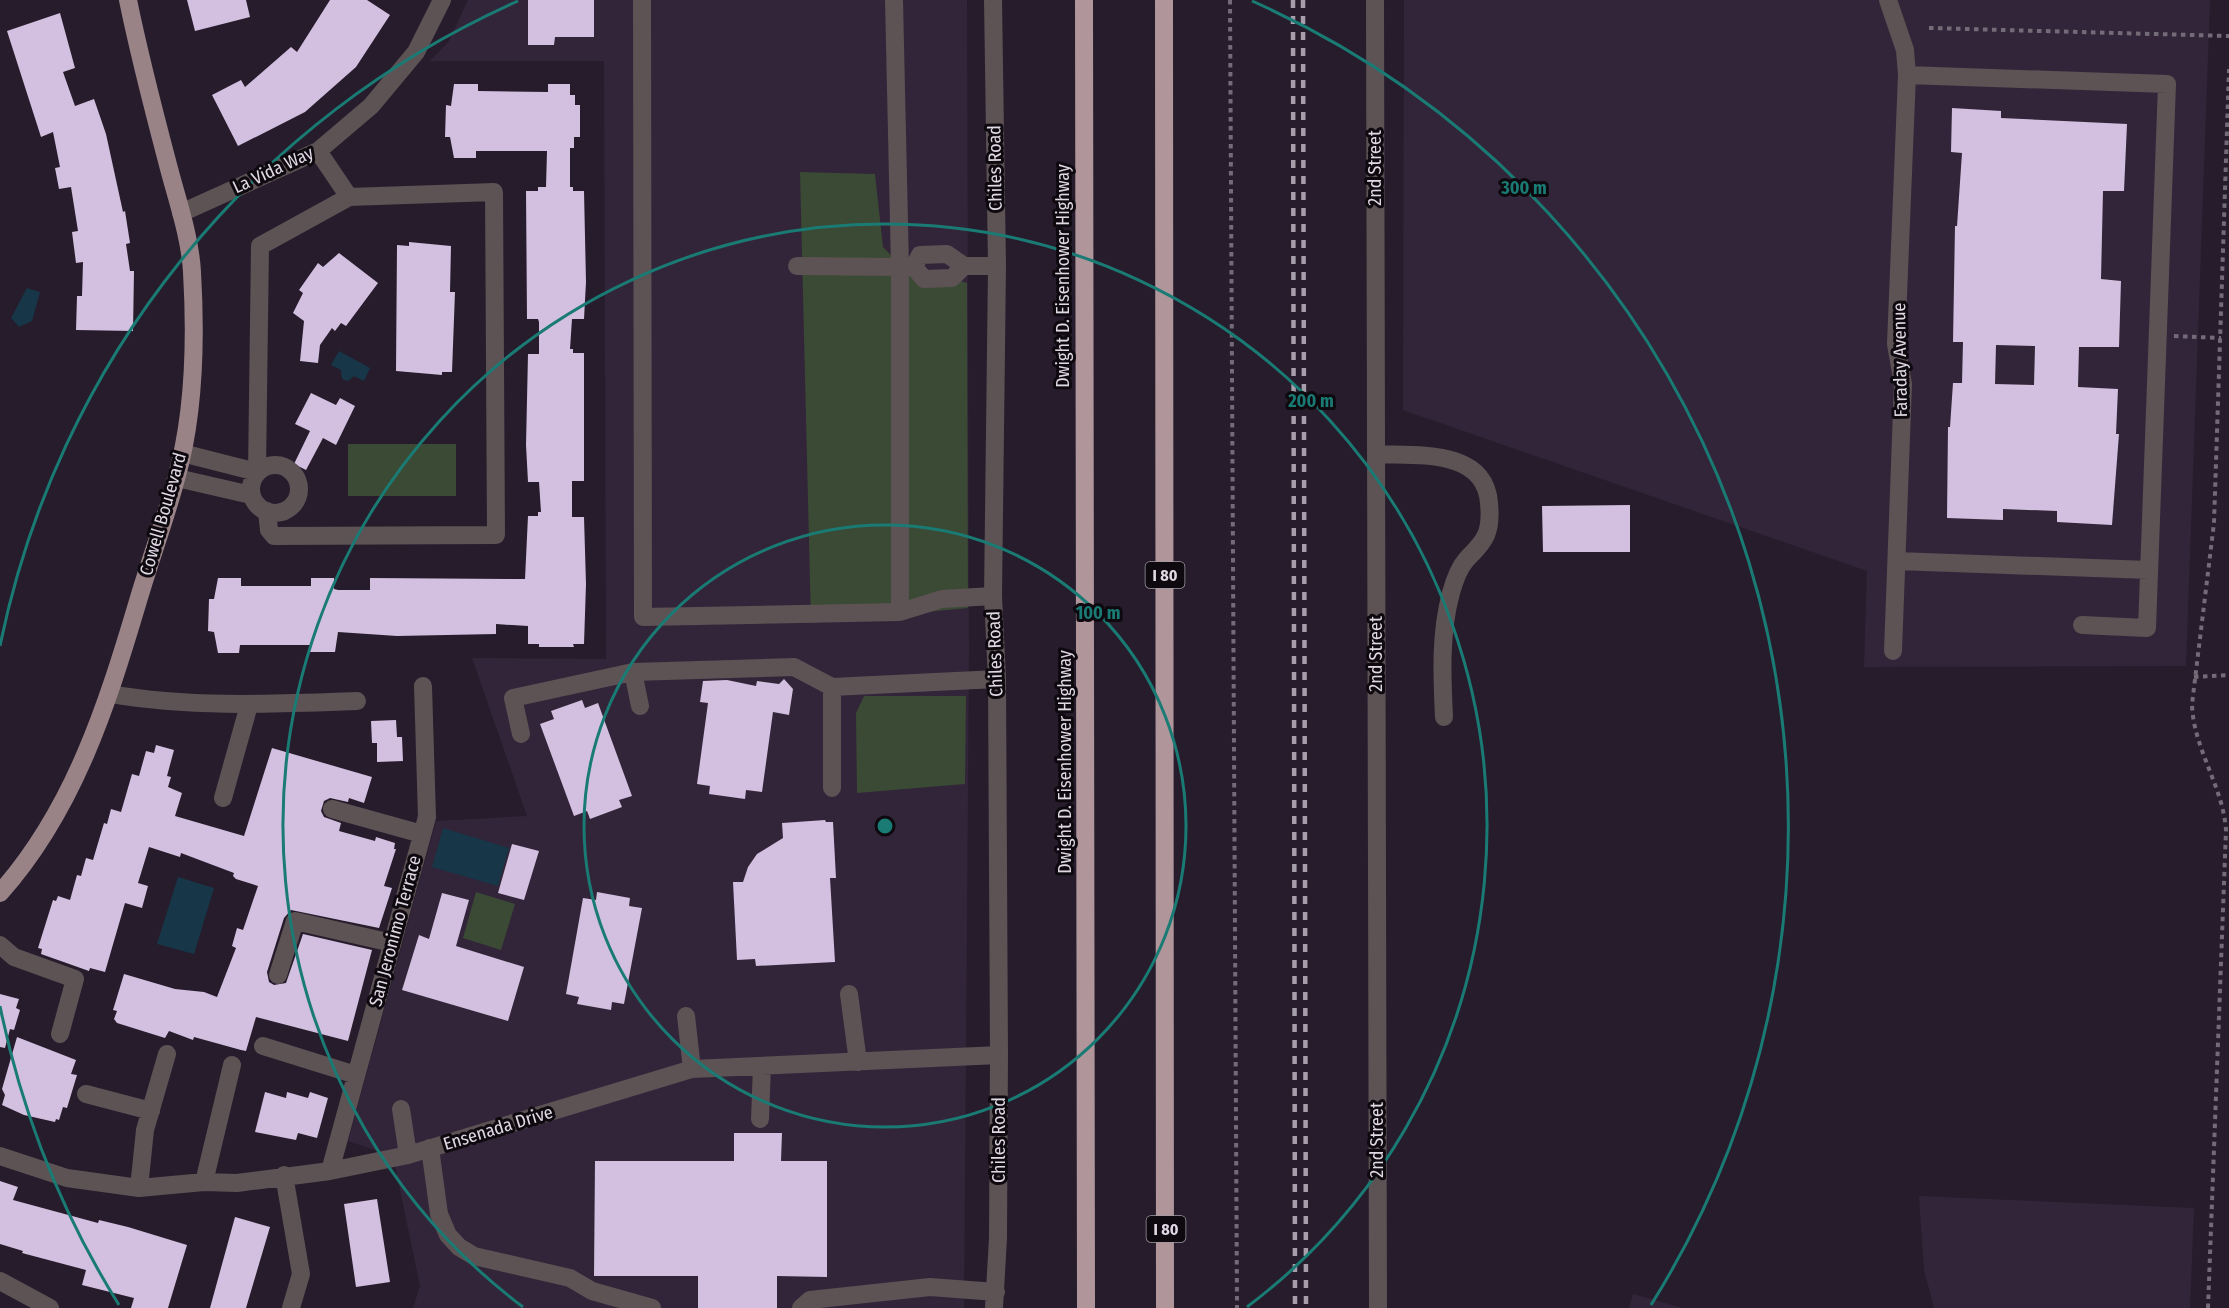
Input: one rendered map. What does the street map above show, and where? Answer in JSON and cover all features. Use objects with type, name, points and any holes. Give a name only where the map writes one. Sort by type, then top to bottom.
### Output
[{"type":"highway","name":"Dwight D. Eisenhower Highway","points":[[1084,0],[1086,1308]]},
{"type":"highway","name":"I 80","points":[[1164,0],[1165,1308]]},
{"type":"highway","points":[[1166,1149],[1173,1308]]},
{"type":"main road","name":"Cowell Boulevard","points":[[0,893],[33,853],[83,761],[110,694],[177,478],[182,453],[194,354],[192,269],[181,213],[142,68],[128,0]]},
{"type":"street","name":"La Vida Way","points":[[181,213],[318,151],[371,106],[416,52],[442,0]]},
{"type":"street","points":[[642,0],[643,617],[900,612],[942,599],[993,596]]},
{"type":"street","points":[[894,0],[907,267],[900,612]]},
{"type":"street","name":"Chiles Road","points":[[993,0],[997,266],[993,596],[997,679],[999,1055],[995,1300]]},
{"type":"street","name":"2nd Street","points":[[1375,0],[1378,1308]]},
{"type":"street","name":"Faraday Avenue","points":[[1888,0],[1905,50],[1907,75],[1896,344],[1903,384],[1893,651]]},
{"type":"street","points":[[1907,75],[2167,84],[2147,628],[2082,625]]},
{"type":"street","points":[[318,151],[349,197]]},
{"type":"street","points":[[182,453],[257,472],[271,465],[286,467],[297,479],[298,494],[289,508],[283,512],[267,511],[260,508],[251,495],[253,479],[257,472],[260,246],[349,197],[494,192],[496,535],[274,536],[269,530],[267,511]]},
{"type":"street","points":[[797,266],[907,267],[920,255],[947,254],[964,266],[997,266]]},
{"type":"street","points":[[1376,454],[1432,457],[1458,462],[1473,470],[1485,485],[1488,495],[1487,533],[1478,549],[1459,570],[1446,615],[1443,671],[1444,717]]},
{"type":"street","points":[[177,478],[251,495]]},
{"type":"street","points":[[1897,561],[2149,570]]},
{"type":"street","points":[[521,734],[513,698],[633,672],[794,668],[832,687],[997,679]]},
{"type":"street","points":[[633,672],[640,706]]},
{"type":"street","name":"San Jeronimo Terrace","points":[[330,1171],[427,817],[423,686]]},
{"type":"street","points":[[832,687],[832,788]]},
{"type":"street","points":[[110,694],[156,702],[249,705],[357,701]]},
{"type":"street","points":[[223,798],[249,705]]},
{"type":"street","points":[[332,808],[422,834]]},
{"type":"street","points":[[278,975],[295,921],[392,943]]},
{"type":"street","points":[[0,945],[14,957],[75,979],[60,1034]]},
{"type":"street","points":[[849,994],[858,1062]]},
{"type":"street","points":[[686,1016],[692,1069]]},
{"type":"street","points":[[263,1046],[356,1075]]},
{"type":"street","points":[[139,1188],[145,1130],[167,1054]]},
{"type":"street","name":"Ensenada Drive","points":[[0,1156],[66,1178],[139,1188],[204,1182],[237,1183],[284,1175],[330,1171],[408,1155],[692,1069],[999,1055]]},
{"type":"street","points":[[204,1182],[232,1065]]},
{"type":"street","points":[[760,1119],[762,1066]]},
{"type":"street","points":[[86,1094],[150,1111]]},
{"type":"street","points":[[400,1109],[408,1155]]},
{"type":"street","points":[[430,1148],[440,1214],[448,1235],[459,1247],[474,1256],[570,1278],[592,1291],[652,1308]]},
{"type":"street","points":[[284,1175],[301,1274],[291,1308]]},
{"type":"street","points":[[0,1281],[50,1308]]},
{"type":"street","points":[[801,1308],[810,1300],[930,1287],[995,1300]]},
{"type":"path","points":[[1230,0],[1237,1308]]},
{"type":"path","points":[[1929,28],[2229,36]]},
{"type":"path","points":[[2208,1308],[2226,830],[2224,810],[2192,717],[2194,677],[2214,523],[2229,69]]},
{"type":"path","points":[[2156,336],[2221,338]]},
{"type":"path","points":[[2194,677],[2229,675]]},
{"type":"shaded area","points":[[468,0],[967,0],[969,654],[964,1308],[413,1308],[420,1286],[393,1156],[348,1141],[436,821],[527,816],[472,658],[606,659],[604,61],[430,61],[449,41]]},
{"type":"shaded area","points":[[1404,0],[2210,0],[2186,666],[1864,667],[1867,571],[1403,410]]},
{"type":"shaded area","points":[[1919,1196],[2194,1208],[2190,1308],[1934,1308],[1924,1270]]},
{"type":"shaded area","points":[[1633,1294],[1683,1308],[1629,1308]]},
{"type":"green space","points":[[800,172],[875,174],[883,247],[898,262],[967,283],[968,608],[811,623]]},
{"type":"green space","points":[[348,444],[456,444],[456,496],[348,496]]},
{"type":"green space","points":[[864,696],[966,696],[965,784],[857,793],[856,713]]},
{"type":"green space","points":[[476,892],[515,904],[501,950],[463,938]]},
{"type":"water","points":[[27,288],[40,292],[32,321],[19,327],[11,318]]},
{"type":"water","points":[[339,351],[370,368],[364,381],[354,376],[348,381],[342,379],[341,370],[331,365]]},
{"type":"water","points":[[443,828],[509,848],[498,886],[432,867]]},
{"type":"water","points":[[178,877],[214,888],[194,954],[157,944]]},
{"type":"building","points":[[187,0],[246,0],[250,17],[195,31]]},
{"type":"building","points":[[330,0],[367,0],[390,15],[356,67],[305,112],[238,146],[212,95],[241,80],[245,87],[291,47],[297,52]]},
{"type":"building","points":[[528,0],[594,0],[594,37],[555,37],[554,45],[528,45]]},
{"type":"building","points":[[60,13],[75,68],[63,72],[75,106],[94,99],[106,134],[123,212],[125,211],[130,243],[126,244],[130,271],[134,271],[133,331],[76,330],[77,296],[82,296],[83,262],[76,263],[72,232],[78,231],[71,187],[59,189],[55,168],[60,167],[53,132],[41,137],[7,31]]},
{"type":"building","points":[[454,84],[478,84],[478,91],[548,92],[548,84],[570,84],[570,95],[575,95],[575,105],[580,105],[580,137],[574,137],[574,148],[570,148],[570,187],[573,187],[573,191],[584,191],[586,282],[584,319],[572,319],[570,349],[573,349],[573,353],[584,353],[584,481],[572,481],[572,517],[584,517],[586,584],[584,644],[573,644],[574,647],[539,647],[539,644],[528,644],[528,626],[496,624],[496,634],[397,636],[338,632],[335,652],[310,652],[310,645],[240,645],[239,653],[218,653],[214,632],[208,631],[209,599],[214,599],[218,578],[241,578],[241,586],[311,586],[311,578],[334,578],[334,589],[338,590],[370,590],[370,578],[525,579],[528,516],[538,516],[538,512],[541,512],[539,482],[528,482],[526,445],[528,354],[539,354],[539,322],[538,319],[527,319],[526,191],[538,191],[538,187],[546,187],[547,151],[476,151],[476,158],[454,158],[450,137],[445,137],[446,105],[451,106]]},
{"type":"building","points":[[1952,108],[2001,111],[2001,118],[2127,124],[2124,191],[2103,191],[2101,279],[2121,281],[2119,347],[2079,347],[2078,387],[2118,389],[2116,434],[2119,434],[2112,525],[2057,522],[2057,511],[2003,509],[2003,520],[1947,518],[1948,427],[1950,427],[1953,383],[1962,383],[1963,342],[1953,342],[1955,226],[1957,226],[1962,153],[1951,152]],"holes":[[[1996,345],[2035,346],[2034,385],[1995,384]]]},
{"type":"building","points":[[409,242],[451,246],[450,292],[455,292],[452,372],[442,372],[442,375],[396,371],[397,245],[409,246]]},
{"type":"building","points":[[339,253],[378,283],[346,326],[341,323],[335,331],[332,328],[320,345],[318,363],[300,361],[304,321],[293,313],[303,293],[299,290],[318,263],[323,267]]},
{"type":"building","points":[[311,393],[336,405],[340,398],[355,406],[336,445],[323,438],[306,470],[294,464],[310,431],[295,424]]},
{"type":"building","points":[[1630,505],[1630,552],[1543,552],[1542,506]]},
{"type":"building","points":[[784,679],[793,689],[789,715],[773,712],[762,792],[746,790],[745,799],[709,794],[710,786],[697,784],[708,703],[700,702],[703,681],[727,680],[756,686],[757,681],[779,684]]},
{"type":"building","points":[[582,700],[585,708],[598,703],[632,796],[619,800],[622,807],[590,819],[587,811],[574,816],[540,724],[554,719],[551,711]]},
{"type":"building","points":[[396,720],[397,737],[402,737],[403,761],[377,762],[377,743],[372,743],[371,721]]},
{"type":"building","points":[[156,745],[174,750],[167,776],[171,777],[168,787],[182,793],[175,816],[244,836],[272,748],[372,777],[364,803],[349,798],[348,802],[330,798],[324,801],[321,811],[324,817],[341,823],[339,831],[375,841],[376,837],[395,843],[394,849],[396,849],[384,886],[392,888],[379,928],[291,910],[284,918],[267,972],[269,982],[274,985],[286,983],[303,934],[372,950],[348,1041],[256,1017],[246,1051],[194,1037],[193,1040],[169,1031],[165,1038],[117,1023],[114,1019],[117,1011],[113,1010],[124,974],[175,989],[204,992],[217,997],[236,948],[232,946],[237,928],[243,930],[258,886],[236,879],[233,876],[234,873],[181,853],[180,857],[149,847],[138,883],[148,886],[142,908],[125,903],[105,972],[90,968],[89,971],[41,954],[42,949],[38,948],[53,900],[56,901],[58,896],[70,900],[77,875],[81,876],[86,858],[93,860],[104,823],[107,824],[111,809],[121,812],[132,774],[139,776],[146,751],[154,753]]},
{"type":"building","points":[[825,820],[833,822],[836,878],[830,878],[835,962],[756,966],[755,959],[737,960],[733,882],[743,882],[748,867],[757,854],[783,838],[782,823]]},
{"type":"building","points":[[512,844],[539,851],[524,900],[498,893]]},
{"type":"building","points":[[597,892],[630,898],[629,906],[642,908],[624,1004],[612,1002],[611,1010],[577,1004],[579,997],[566,994],[583,898],[596,900]]},
{"type":"building","points":[[442,893],[469,900],[456,946],[524,967],[508,1021],[402,990],[419,935],[429,939]]},
{"type":"building","points":[[0,994],[19,999],[16,1008],[20,1010],[14,1030],[10,1029],[5,1048],[0,1047]]},
{"type":"building","points":[[17,1037],[76,1060],[71,1074],[77,1075],[67,1108],[63,1107],[59,1120],[56,1119],[55,1122],[24,1115],[2,1105],[5,1095],[2,1089]]},
{"type":"building","points":[[265,1092],[286,1098],[287,1092],[308,1098],[310,1092],[328,1098],[317,1138],[298,1133],[296,1140],[255,1132]]},
{"type":"building","points":[[734,1133],[782,1133],[781,1161],[827,1161],[827,1277],[777,1276],[777,1308],[698,1308],[698,1276],[594,1276],[595,1161],[734,1161]]},
{"type":"building","points":[[0,1181],[18,1187],[13,1200],[98,1223],[99,1220],[128,1227],[187,1245],[168,1308],[131,1308],[134,1298],[82,1285],[86,1270],[22,1253],[23,1251],[0,1244]]},
{"type":"building","points":[[377,1199],[390,1282],[356,1287],[344,1204]]},
{"type":"building","points":[[235,1217],[270,1227],[246,1308],[210,1308]]},
{"type":"railway","points":[[1293,0],[1295,1308]]},
{"type":"railway","points":[[1303,0],[1306,1308]]}]
